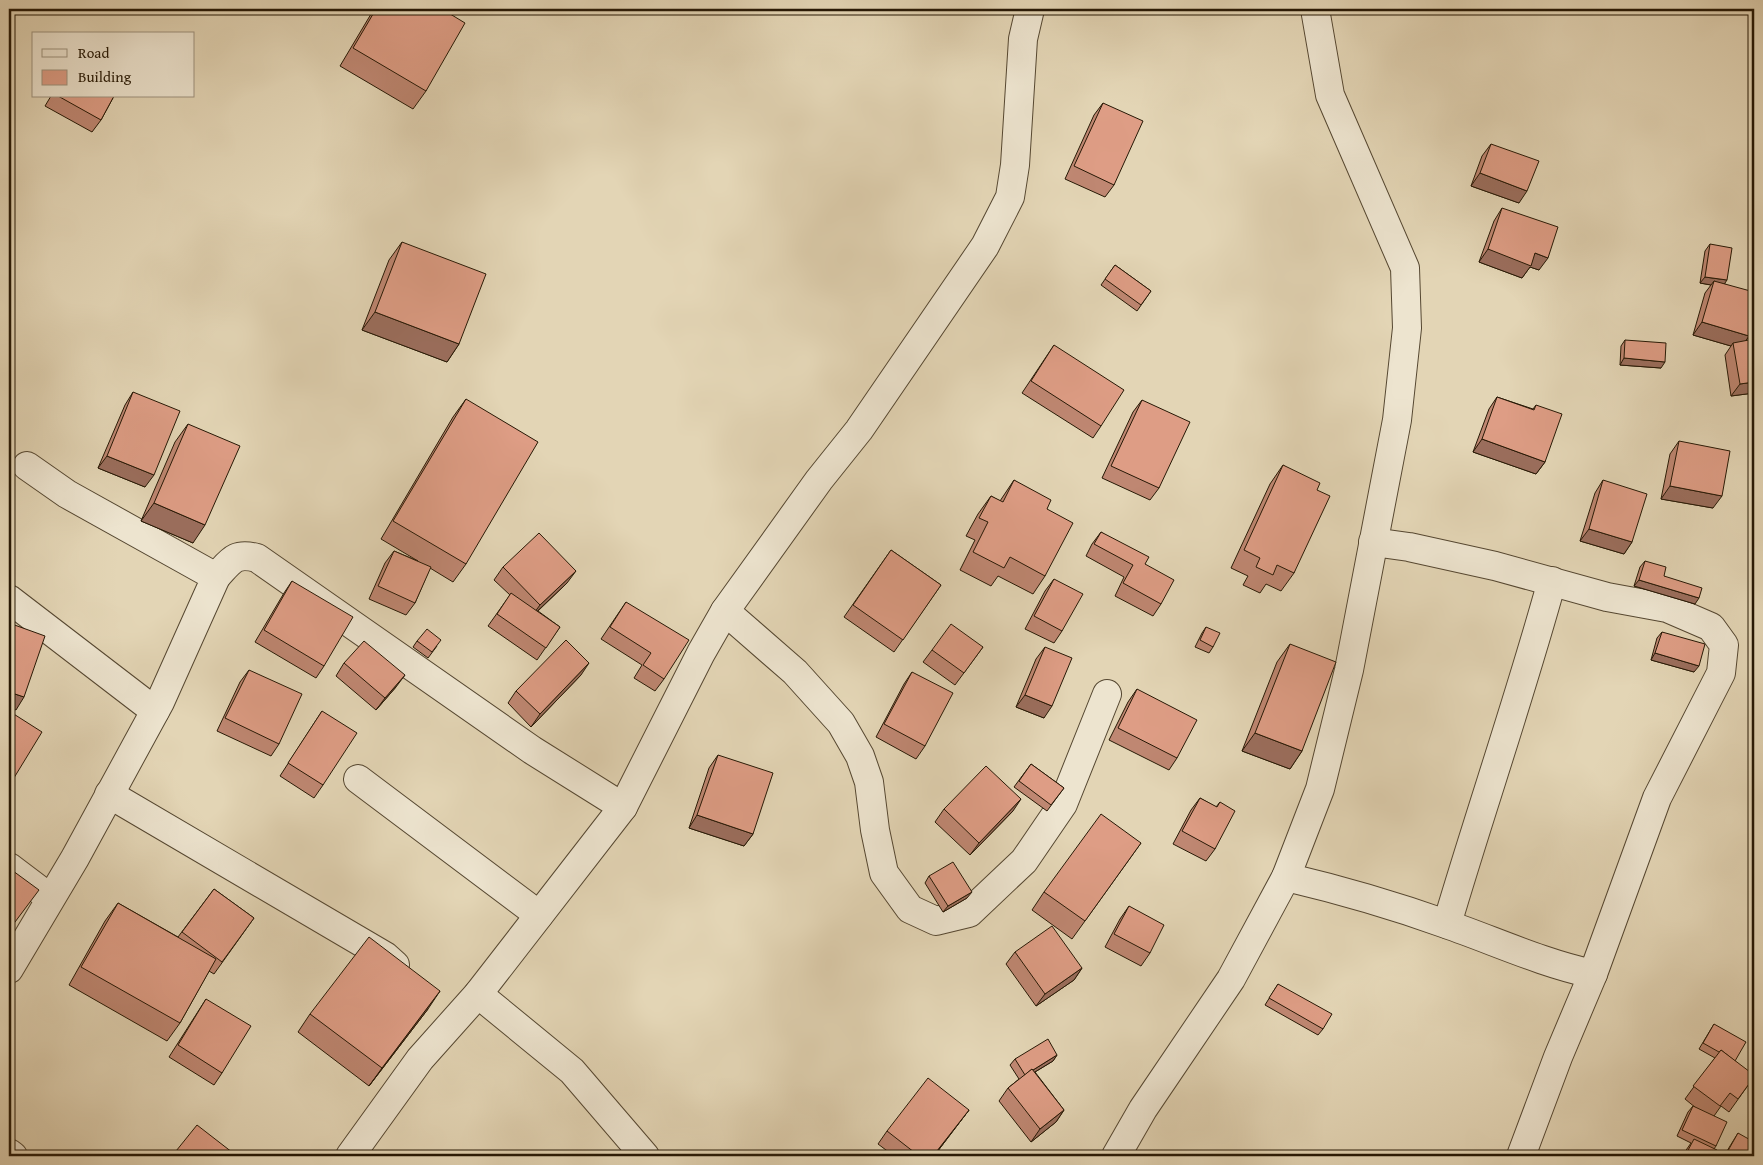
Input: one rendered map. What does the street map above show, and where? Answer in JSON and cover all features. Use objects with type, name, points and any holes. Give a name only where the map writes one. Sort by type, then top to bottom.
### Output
[{"type":"street","points":[[350,1156],[420,1059],[478,994],[623,807],[696,662],[725,611],[767,551],[864,422],[985,246],[1010,197],[1015,165],[1023,39],[1030,9]]},
{"type":"street","points":[[1116,1156],[1143,1109],[1231,978],[1286,877],[1320,789],[1349,670],[1396,420],[1406,337],[1405,268],[1330,95],[1315,9]]},
{"type":"street","points":[[27,466],[67,494],[216,577]]},
{"type":"street","points":[[1373,542],[1408,547],[1552,581],[1607,597],[1667,608],[1711,627],[1724,645],[1721,673],[1657,798],[1593,974],[1558,1057],[1521,1156]]},
{"type":"street","points":[[9,969],[155,711],[216,577],[233,558],[244,555],[257,558],[532,750],[623,807]]},
{"type":"street","points":[[1447,924],[1475,831],[1519,699],[1552,581]]},
{"type":"street","points":[[9,599],[155,711]]},
{"type":"street","points":[[725,611],[795,672],[841,723],[860,756],[869,782],[875,830],[884,872],[910,909],[936,921],[970,913],[1024,861],[1064,804],[1107,694]]},
{"type":"street","points":[[358,779],[539,915]]},
{"type":"street","points":[[109,794],[384,956],[417,982]]},
{"type":"street","points":[[9,867],[50,898]]},
{"type":"street","points":[[1286,877],[1361,896],[1447,924],[1558,966],[1593,974]]},
{"type":"street","points":[[478,994],[572,1072],[645,1156]]},
{"type":"street","points":[[9,1153],[13,1156]]},
{"type":"building","points":[[376,9],[442,9],[465,23],[426,91],[353,48]]},
{"type":"building","points":[[62,98],[113,98],[101,120]]},
{"type":"building","points":[[1103,103],[1143,121],[1114,185],[1074,166]]},
{"type":"building","points":[[1491,144],[1539,161],[1527,191],[1480,173]]},
{"type":"building","points":[[1502,208],[1558,227],[1548,258],[1535,253],[1531,266],[1488,249]]},
{"type":"building","points":[[402,242],[486,274],[459,344],[375,312]]},
{"type":"building","points":[[1710,244],[1732,248],[1727,280],[1705,277]]},
{"type":"building","points":[[1115,265],[1151,291],[1141,305],[1105,279]]},
{"type":"building","points":[[1714,281],[1754,292],[1754,319],[1749,336],[1702,322]]},
{"type":"building","points":[[1754,339],[1754,382],[1740,384],[1733,343]]},
{"type":"building","points":[[1625,340],[1666,343],[1665,362],[1624,358]]},
{"type":"building","points":[[1054,345],[1124,390],[1101,426],[1031,381]]},
{"type":"building","points":[[133,392],[180,411],[154,475],[107,456]]},
{"type":"building","points":[[1497,397],[1534,410],[1536,405],[1562,414],[1545,462],[1482,439]]},
{"type":"building","points":[[466,399],[538,442],[466,564],[393,521]]},
{"type":"building","points":[[1142,400],[1190,422],[1159,488],[1111,466]]},
{"type":"building","points":[[188,424],[240,446],[205,525],[154,503]]},
{"type":"building","points":[[1679,441],[1730,451],[1722,496],[1670,486]]},
{"type":"building","points":[[1283,465],[1320,483],[1317,490],[1330,496],[1294,573],[1277,565],[1273,575],[1256,567],[1260,558],[1244,550]]},
{"type":"building","points":[[1014,480],[1051,500],[1047,509],[1073,523],[1045,576],[1010,557],[1004,568],[973,552],[988,522],[979,518],[991,496],[1003,502]]},
{"type":"building","points":[[1603,480],[1647,494],[1632,542],[1589,529]]},
{"type":"building","points":[[1101,532],[1149,557],[1145,564],[1174,580],[1161,604],[1123,583],[1133,565],[1094,544]]},
{"type":"building","points":[[539,533],[576,571],[540,605],[503,567]]},
{"type":"building","points":[[891,550],[941,585],[903,640],[853,605]]},
{"type":"building","points":[[394,551],[431,567],[415,603],[378,586]]},
{"type":"building","points":[[1645,561],[1666,567],[1664,576],[1702,588],[1699,598],[1639,580]]},
{"type":"building","points":[[1054,579],[1083,594],[1062,631],[1034,616]]},
{"type":"building","points":[[292,581],[353,617],[324,666],[264,630]]},
{"type":"building","points":[[511,593],[560,627],[546,648],[497,614]]},
{"type":"building","points":[[626,602],[689,640],[664,679],[643,665],[651,653],[610,627]]},
{"type":"building","points":[[9,623],[45,636],[24,697],[9,692]]},
{"type":"building","points":[[951,624],[983,647],[964,673],[932,650]]},
{"type":"building","points":[[1206,627],[1220,633],[1213,647],[1200,640]]},
{"type":"building","points":[[427,629],[441,640],[432,652],[417,641]]},
{"type":"building","points":[[1662,632],[1705,644],[1699,666],[1655,653]]},
{"type":"building","points":[[566,640],[589,663],[540,714],[516,691]]},
{"type":"building","points":[[364,641],[405,675],[385,698],[344,663]]},
{"type":"building","points":[[1290,644],[1336,662],[1302,751],[1255,733]]},
{"type":"building","points":[[1045,647],[1072,658],[1052,706],[1025,695]]},
{"type":"building","points":[[249,670],[302,694],[279,744],[225,718]]},
{"type":"building","points":[[912,672],[953,693],[925,746],[884,724]]},
{"type":"building","points":[[1137,689],[1197,720],[1177,758],[1118,728]]},
{"type":"building","points":[[9,711],[42,732],[9,786]]},
{"type":"building","points":[[322,711],[357,733],[323,785],[288,763]]},
{"type":"building","points":[[718,755],[773,773],[753,834],[697,815]]},
{"type":"building","points":[[1031,764],[1064,788],[1051,805],[1019,781]]},
{"type":"building","points":[[986,766],[1021,799],[979,843],[944,809]]},
{"type":"building","points":[[1200,798],[1217,807],[1220,802],[1235,811],[1215,849],[1182,831]]},
{"type":"building","points":[[1101,814],[1141,843],[1085,921],[1044,892]]},
{"type":"building","points":[[953,862],[972,892],[948,906],[929,876]]},
{"type":"building","points":[[9,868],[39,890],[9,930]]},
{"type":"building","points":[[214,889],[254,918],[222,962],[182,932]]},
{"type":"building","points":[[118,903],[216,959],[180,1023],[81,967]]},
{"type":"building","points":[[1129,906],[1164,925],[1150,953],[1114,934]]},
{"type":"building","points":[[1052,926],[1082,968],[1045,994],[1015,952]]},
{"type":"building","points":[[369,937],[440,991],[382,1068],[310,1014]]},
{"type":"building","points":[[1278,984],[1332,1014],[1323,1029],[1269,998]]},
{"type":"building","points":[[206,999],[251,1026],[222,1073],[178,1045]]},
{"type":"building","points":[[1714,1024],[1746,1042],[1735,1061],[1721,1050],[1719,1052],[1703,1043]]},
{"type":"building","points":[[1048,1039],[1057,1055],[1025,1075],[1015,1059]]},
{"type":"building","points":[[1721,1050],[1754,1075],[1754,1077],[1738,1099],[1730,1093],[1720,1106],[1693,1086]]},
{"type":"building","points":[[1032,1069],[1064,1110],[1040,1129],[1008,1088]]},
{"type":"building","points":[[928,1078],[969,1110],[933,1156],[919,1156],[887,1131]]},
{"type":"building","points":[[1693,1106],[1727,1122],[1716,1146],[1682,1130]]},
{"type":"building","points":[[197,1125],[237,1156],[172,1156]]},
{"type":"building","points":[[1738,1133],[1754,1142],[1754,1156],[1725,1156]]},
{"type":"building","points":[[1694,1139],[1717,1150],[1713,1156],[1685,1156]]}]
